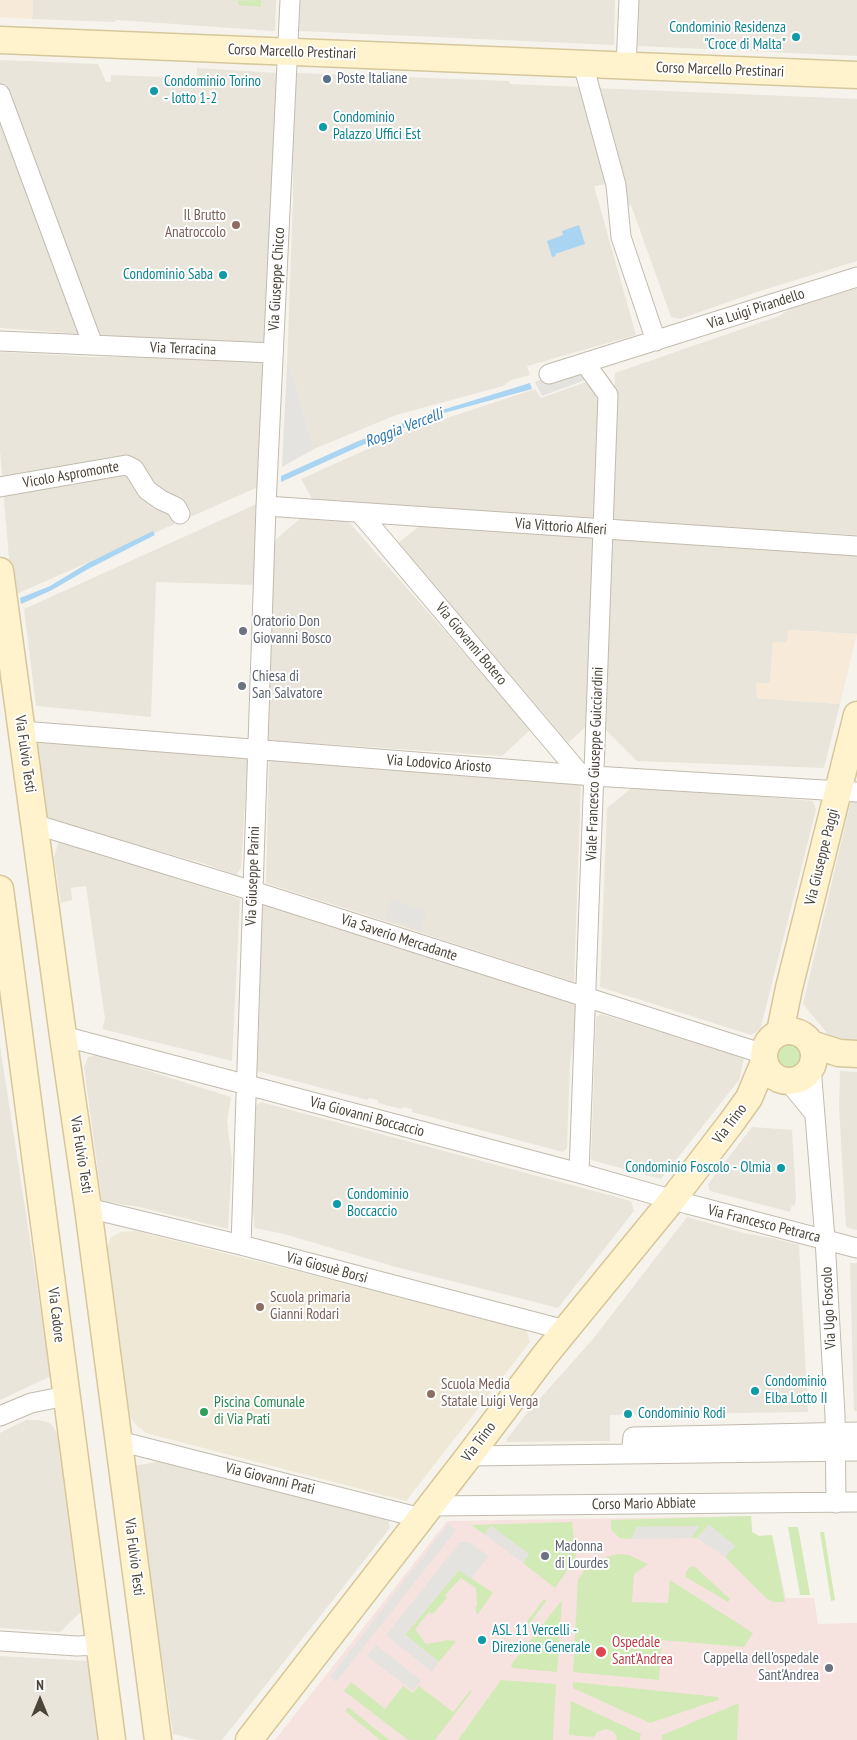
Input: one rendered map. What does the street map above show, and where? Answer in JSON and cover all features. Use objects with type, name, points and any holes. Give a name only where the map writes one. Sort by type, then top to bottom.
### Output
[{"type":"main road","name":"Corso Marcello Prestinari","points":[[0,40],[857,76]]},
{"type":"main road","name":"Via Fulvio Testi","points":[[0,571],[88,1208],[158,1740]]},
{"type":"main road","name":"Via Giuseppe Paggi","points":[[803,1048],[787,999],[848,791],[857,715]]},
{"type":"main road","name":"Via Cadore","points":[[0,889],[7,995],[66,1398],[112,1740]]},
{"type":"main road","name":"Via Trino","points":[[249,1740],[565,1330],[672,1200],[749,1098],[775,1069],[769,1041],[803,1048]]},
{"type":"main road","points":[[775,1069],[797,1080],[806,1075],[803,1048],[848,1054]]},
{"type":"street","name":"Via Giuseppe Chicco","points":[[266,506],[290,0]]},
{"type":"street","points":[[626,66],[629,0]]},
{"type":"street","name":"Corso Marcello Prestinari","points":[[0,40],[0,49]]},
{"type":"street","points":[[583,64],[616,185],[621,237],[656,341]]},
{"type":"street","points":[[0,94],[93,345]]},
{"type":"street","name":"Via Luigi Pirandello","points":[[549,374],[857,277]]},
{"type":"street","name":"Via Terracina","points":[[0,341],[273,353]]},
{"type":"street","name":"Viale Francesco Giuseppe Guicciardini","points":[[580,1173],[586,997],[588,775],[603,530],[608,395],[585,363]]},
{"type":"street","name":"Vicolo Aspromonte","points":[[0,487],[126,465],[134,469],[148,490],[161,500],[176,507],[180,514]]},
{"type":"street","name":"Via Vittorio Alfieri","points":[[266,506],[857,546]]},
{"type":"street","name":"Via Giuseppe Parini","points":[[241,1245],[266,506]]},
{"type":"street","name":"Via Giovanni Botero","points":[[360,513],[588,775]]},
{"type":"street","name":"Via Lodovico Ariosto","points":[[22,731],[588,775],[848,791]]},
{"type":"street","name":"Via Saverio Mercadante","points":[[34,824],[253,891],[586,997],[775,1069]]},
{"type":"street","name":"Via Giovanni Boccaccio","points":[[63,1036],[580,1173],[672,1200]]},
{"type":"street","name":"Via Ugo Foscolo","points":[[803,1048],[818,1138],[836,1452],[836,1503]]},
{"type":"street","points":[[775,1069],[814,1113]]},
{"type":"street","name":"Via Francesco Petrarca","points":[[672,1200],[857,1248]]},
{"type":"street","name":"Via Giosuè Borsi","points":[[88,1208],[241,1245],[565,1330]]},
{"type":"street","points":[[0,1416],[31,1403],[66,1398]]},
{"type":"street","points":[[631,1454],[633,1437],[857,1432]]},
{"type":"street","name":"Via Giovanni Prati","points":[[119,1440],[425,1512]]},
{"type":"street","points":[[469,1456],[857,1452]]},
{"type":"street","name":"Corso Mario Abbiate","points":[[425,1512],[857,1502]]},
{"type":"street","points":[[0,1641],[77,1646],[99,1645]]},
{"type":"shaded area","points":[[0,0],[33,0],[32,19],[0,17]]},
{"type":"shaded area","points":[[33,0],[276,0],[275,31],[116,20],[115,22],[32,19]]},
{"type":"shaded area","points":[[300,0],[615,0],[614,45],[299,31]]},
{"type":"shaded area","points":[[639,0],[857,0],[857,56],[638,46]]},
{"type":"shaded area","points":[[0,60],[98,64],[106,82],[111,82],[111,75],[197,78],[197,68],[278,73],[270,348],[0,328]]},
{"type":"shaded area","points":[[295,73],[509,81],[510,84],[584,87],[612,183],[594,186],[636,335],[527,366],[530,375],[511,380],[503,386],[396,415],[314,449],[290,366],[287,365],[293,202]]},
{"type":"shaded area","points":[[594,88],[857,99],[857,261],[754,293],[680,319],[671,317],[631,205],[627,206]]},
{"type":"shaded area","points":[[857,288],[857,535],[610,522],[615,373],[779,316],[792,308]]},
{"type":"shaded area","points":[[0,352],[93,357],[267,358],[258,487],[12,596],[0,450]]},
{"type":"shaded area","points":[[287,365],[290,366],[314,449],[282,467]]},
{"type":"shaded area","points":[[578,368],[585,380],[542,396],[535,382]]},
{"type":"shaded area","points":[[586,382],[598,394],[595,518],[315,504],[301,479],[410,430],[535,389],[541,398]]},
{"type":"shaded area","points":[[259,503],[257,585],[156,582],[151,717],[36,706],[24,609]]},
{"type":"shaded area","points":[[305,514],[347,520],[531,729],[502,756],[265,740],[271,544]]},
{"type":"shaded area","points":[[423,523],[597,534],[592,721],[568,743],[398,543]]},
{"type":"shaded area","points":[[611,536],[857,552],[857,634],[789,630],[787,642],[773,642],[770,683],[757,683],[757,698],[840,704],[824,768],[637,761],[606,730]]},
{"type":"shaded area","points":[[788,630],[857,634],[840,704],[757,698],[756,683],[770,683],[773,642],[787,642]]},
{"type":"shaded area","points":[[33,737],[248,755],[241,868],[236,875],[205,864],[42,818]]},
{"type":"shaded area","points":[[269,758],[581,782],[574,982],[266,883]]},
{"type":"shaded area","points":[[634,786],[813,801],[816,810],[760,1030],[751,1035],[600,987],[607,808]]},
{"type":"shaded area","points":[[851,801],[857,802],[857,1040],[831,1038],[803,1004]]},
{"type":"shaded area","points":[[59,840],[240,899],[232,1061],[102,1029],[105,1019],[86,886],[71,888],[72,900],[61,903],[54,858]]},
{"type":"shaded area","points":[[391,899],[427,911],[420,930],[385,918]]},
{"type":"shaded area","points":[[260,901],[580,1005],[570,1063],[567,1148],[563,1152],[412,1112],[412,1109],[403,1107],[402,1109],[378,1103],[378,1100],[369,1098],[368,1100],[257,1071],[260,997]]},
{"type":"shaded area","points":[[601,1014],[744,1058],[739,1080],[661,1179],[591,1160],[596,1017]]},
{"type":"shaded area","points":[[0,1046],[51,1376],[0,1400]]},
{"type":"shaded area","points":[[98,1055],[231,1097],[227,1122],[232,1160],[228,1229],[139,1207],[102,1201],[84,1067],[88,1057]]},
{"type":"shaded area","points":[[840,1071],[857,1072],[857,1230],[846,1227],[839,1106]]},
{"type":"shaded area","points":[[261,1102],[631,1201],[634,1211],[558,1308],[396,1267],[284,1234],[255,1228],[252,1204],[256,1106]]},
{"type":"shaded area","name":"Condominio Foscolo - Olmia","points":[[752,1127],[792,1130],[796,1198],[795,1206],[792,1205],[790,1212],[710,1191],[708,1184]]},
{"type":"shaded area","points":[[687,1217],[748,1234],[799,1245],[808,1412],[610,1415],[610,1441],[507,1442],[507,1439],[527,1413],[593,1339]]},
{"type":"shaded area","points":[[136,1231],[526,1329],[530,1342],[406,1501],[146,1433],[130,1417],[107,1249],[111,1237],[121,1232]]},
{"type":"shaded area","points":[[850,1263],[857,1263],[857,1411],[854,1411]]},
{"type":"shaded area","points":[[26,1420],[50,1423],[56,1431],[61,1445],[82,1611],[60,1632],[0,1628],[0,1433]]},
{"type":"shaded area","points":[[167,1460],[388,1520],[390,1528],[222,1740],[197,1740],[173,1734],[134,1466]]},
{"type":"shaded area","name":"Ospedale Sant'Andrea","points":[[751,1516],[752,1532],[759,1536],[772,1535],[786,1598],[814,1598],[818,1624],[857,1623],[857,1740],[275,1740],[447,1521]]},
{"type":"shaded area","points":[[448,1524],[456,1530],[336,1682],[330,1677]]},
{"type":"shaded area","points":[[709,1525],[735,1546],[725,1557],[697,1538]]},
{"type":"shaded area","points":[[491,1526],[529,1554],[523,1563],[484,1534]]},
{"type":"shaded area","points":[[699,1526],[691,1538],[631,1539],[637,1527]]},
{"type":"shaded area","points":[[460,1542],[469,1542],[489,1556],[471,1579],[459,1570],[405,1634],[439,1662],[432,1672],[386,1635]]},
{"type":"shaded area","points":[[376,1645],[421,1680],[413,1691],[367,1656]]},
{"type":"shaded area","points":[[0,1656],[87,1661],[106,1740],[0,1740]]},
{"type":"green space","points":[[261,0],[261,7],[239,5],[238,1],[222,1]]},
{"type":"green space","points":[[789,1040],[800,1044],[804,1055],[800,1066],[789,1070],[778,1066],[774,1055],[778,1044]]},
{"type":"green space","points":[[751,1516],[752,1532],[759,1536],[772,1535],[785,1602],[773,1602],[766,1598],[725,1557],[735,1546],[709,1525],[697,1538],[691,1538],[699,1526],[637,1527],[631,1539],[620,1538],[611,1530],[611,1520]]},
{"type":"green space","points":[[572,1522],[576,1558],[555,1588],[523,1563],[529,1554],[491,1526],[484,1534],[471,1525]]},
{"type":"green space","points":[[788,1527],[798,1527],[810,1595],[800,1595]]},
{"type":"green space","points":[[820,1532],[824,1532],[835,1600],[831,1601]]},
{"type":"green space","points":[[619,1554],[629,1555],[648,1564],[634,1574],[632,1602],[668,1603],[670,1580],[753,1633],[744,1647],[662,1640],[659,1680],[573,1672],[578,1579],[588,1566],[599,1559]]},
{"type":"green space","points":[[694,1566],[730,1599],[728,1602],[686,1577],[686,1572]]},
{"type":"green space","points":[[459,1570],[493,1593],[477,1615],[475,1607],[477,1606],[476,1588],[461,1578],[445,1595],[447,1598],[433,1614],[429,1612],[415,1629],[426,1644],[445,1640],[456,1641],[439,1662],[405,1635]]},
{"type":"green space","points":[[544,1599],[546,1601],[525,1630],[522,1628]]},
{"type":"green space","points":[[562,1600],[557,1672],[513,1668],[511,1665]]},
{"type":"green space","points":[[501,1680],[556,1684],[553,1740],[458,1740]]},
{"type":"green space","points":[[351,1682],[385,1709],[403,1686],[413,1693],[419,1686],[453,1712],[472,1691],[435,1740],[408,1740],[344,1691]]},
{"type":"green space","points":[[573,1682],[719,1697],[718,1700],[650,1723],[573,1688]]},
{"type":"green space","points":[[571,1701],[641,1734],[640,1740],[617,1740],[616,1735],[612,1731],[606,1729],[597,1732],[594,1737],[569,1735]]},
{"type":"green space","points":[[739,1703],[737,1740],[662,1740],[662,1735]]},
{"type":"green space","points":[[348,1707],[389,1740],[380,1740],[345,1711]]},
{"type":"water","points":[[579,225],[585,244],[555,254],[556,256],[552,257],[547,241],[563,235],[562,231]]},
{"type":"water","points":[[530,383],[532,389],[418,422],[281,482],[281,476],[356,442],[416,418]]},
{"type":"water","points":[[153,531],[155,535],[90,568],[52,590],[21,604],[20,598],[50,586],[88,563]]},
{"type":"place","name":"Condominio Residenza \"Croce di Malta\"","points":[[796,37]]},
{"type":"place","name":"Poste Italiane","points":[[327,79]]},
{"type":"place","name":"Condominio Torino - lotto 1-2","points":[[154,91]]},
{"type":"place","name":"Condominio Palazzo Uffici Est","points":[[323,127]]},
{"type":"place","name":"Il Brutto Anatroccolo","points":[[236,225]]},
{"type":"place","name":"Condominio Saba","points":[[223,275]]},
{"type":"place","name":"Oratorio Don Giovanni Bosco","points":[[243,631]]},
{"type":"place","name":"Chiesa di San Salvatore","points":[[242,686]]},
{"type":"place","name":"Condominio Foscolo - Olmia","points":[[781,1168]]},
{"type":"place","name":"Condominio Boccaccio","points":[[337,1204]]},
{"type":"place","name":"Scuola primaria Gianni Rodari","points":[[260,1307]]},
{"type":"place","name":"Condominio Elba Lotto II","points":[[755,1391]]},
{"type":"place","name":"Scuola Media Statale Luigi Verga","points":[[431,1394]]},
{"type":"place","name":"Piscina Comunale di Via Prati","points":[[204,1412]]},
{"type":"place","name":"Condominio Rodi","points":[[628,1414]]},
{"type":"place","name":"Madonna di Lourdes","points":[[545,1556]]},
{"type":"place","name":"ASL 11 Vercelli - Direzione Generale","points":[[482,1640]]},
{"type":"place","name":"Ospedale Sant'Andrea","points":[[601,1652]]},
{"type":"place","name":"Cappella dell'ospedale Sant'Andrea","points":[[829,1668]]},
{"type":"water label","name":"Roggia Vercelli","points":[[404,428]]}]
